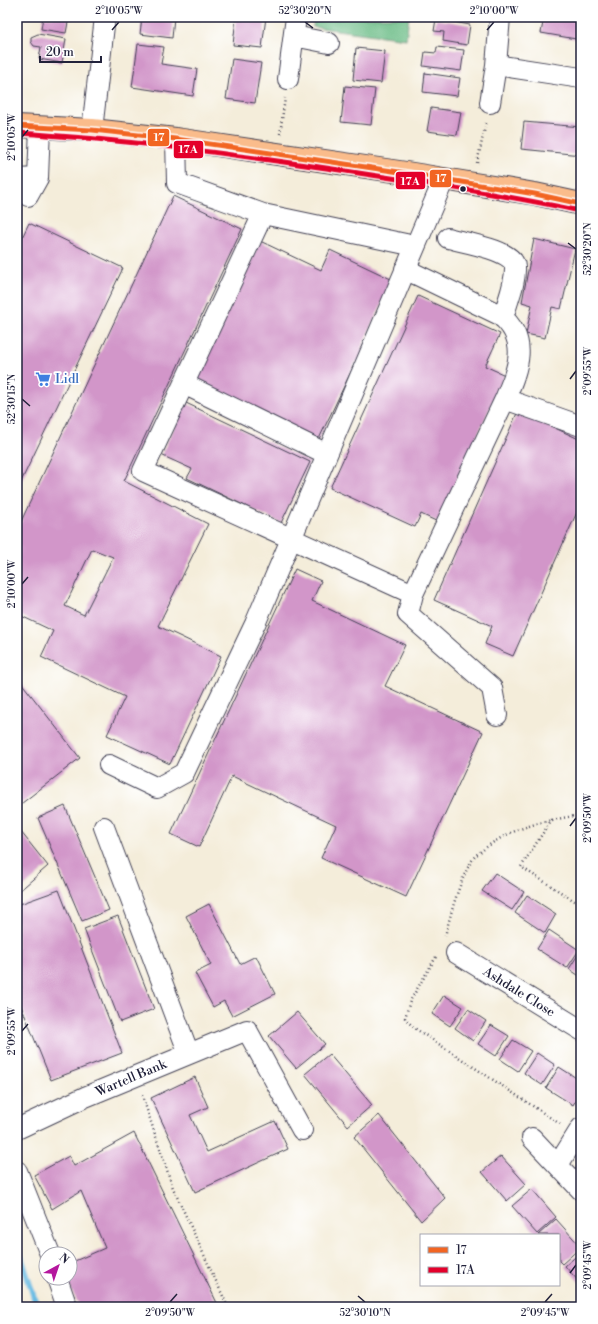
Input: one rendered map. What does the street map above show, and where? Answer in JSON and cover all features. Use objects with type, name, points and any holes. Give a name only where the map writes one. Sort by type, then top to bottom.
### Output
[{"type":"main road","points":[[17,126],[92,130],[176,139],[444,179],[535,194],[581,204]]},
{"type":"street","points":[[92,130],[105,17]]},
{"type":"street","points":[[490,102],[496,65],[500,17]]},
{"type":"street","points":[[288,79],[295,26],[329,43]]},
{"type":"street","points":[[496,65],[532,72],[581,78]]},
{"type":"street","points":[[28,196],[38,178],[40,127]]},
{"type":"street","points":[[176,139],[177,183],[263,214],[415,246]]},
{"type":"street","points":[[17,178],[38,178]]},
{"type":"street","points":[[109,765],[157,788],[184,773],[255,624],[444,179]]},
{"type":"street","points":[[263,214],[143,471],[413,594]]},
{"type":"street","points":[[448,238],[502,253],[513,259],[515,266],[514,277],[503,318]]},
{"type":"street","points":[[405,269],[503,318],[510,324],[515,335],[519,353],[518,367],[505,398],[413,594],[408,614],[492,688],[497,714]]},
{"type":"street","points":[[184,384],[327,454]]},
{"type":"street","points":[[505,398],[581,426]]},
{"type":"street","points":[[104,827],[189,1054]]},
{"type":"street","name":"Ashdale Close","points":[[456,953],[581,1030]]},
{"type":"street","name":"Wartell Bank","points":[[19,1123],[247,1030],[302,1130]]},
{"type":"street","points":[[558,1165],[581,1128]]},
{"type":"street","points":[[532,1138],[581,1190]]},
{"type":"street","points":[[17,1171],[47,1246]]},
{"type":"street","points":[[60,1286],[67,1307]]},
{"type":"path","points":[[276,154],[288,79]]},
{"type":"path","points":[[476,164],[490,102]]},
{"type":"path","points":[[552,819],[521,867],[581,905]]},
{"type":"path","points":[[135,1076],[173,1188],[228,1307]]},
{"type":"green space","points":[[314,17],[409,17],[406,39],[313,27]]},
{"type":"building","points":[[43,17],[69,17],[66,33],[41,29]]},
{"type":"building","points":[[142,17],[174,17],[172,38],[140,34]]},
{"type":"building","points":[[236,17],[266,17],[262,48],[233,45]]},
{"type":"building","points":[[544,17],[580,17],[576,39],[541,33]]},
{"type":"building","points":[[436,19],[470,25],[467,45],[443,41],[444,32],[434,31]]},
{"type":"building","points":[[38,34],[66,39],[62,63],[39,59],[41,47],[34,46],[31,42],[31,37]]},
{"type":"building","points":[[138,44],[164,47],[161,64],[197,69],[193,96],[132,87]]},
{"type":"building","points":[[437,47],[464,50],[461,71],[423,66],[425,52],[436,53]]},
{"type":"building","points":[[356,48],[385,51],[381,83],[353,80]]},
{"type":"building","points":[[232,59],[261,63],[255,103],[226,99]]},
{"type":"building","points":[[425,73],[460,78],[457,96],[423,92]]},
{"type":"building","points":[[345,86],[375,89],[371,125],[341,122]]},
{"type":"building","points":[[431,108],[461,112],[457,135],[427,131]]},
{"type":"building","points":[[524,122],[581,127],[581,155],[521,149]]},
{"type":"building","points":[[173,196],[242,229],[124,481],[208,524],[158,626],[221,656],[170,764],[107,735],[125,697],[41,657],[53,631],[17,614],[17,530]],"holes":[[[92,549],[113,557],[84,615],[65,606]]]},
{"type":"building","name":"Lidl","points":[[29,223],[123,268],[17,490],[17,248]]},
{"type":"building","points":[[534,239],[575,249],[561,309],[552,307],[545,338],[526,334],[532,305],[522,302]]},
{"type":"building","points":[[260,241],[321,270],[330,250],[393,280],[361,348],[365,351],[360,362],[356,361],[318,441],[194,383]]},
{"type":"building","points":[[418,296],[500,334],[485,366],[505,375],[438,522],[421,514],[415,527],[330,488]]},
{"type":"building","points":[[186,403],[310,462],[281,523],[187,478],[192,469],[161,455]]},
{"type":"building","points":[[518,411],[581,440],[581,503],[513,656],[485,644],[492,626],[434,600]]},
{"type":"building","points":[[295,569],[321,581],[312,601],[405,645],[385,686],[483,732],[406,897],[321,858],[336,825],[232,776],[199,847],[171,834]]},
{"type":"building","points":[[17,677],[80,758],[17,807]]},
{"type":"building","points":[[65,806],[109,910],[82,921],[38,818]]},
{"type":"building","points":[[17,827],[48,866],[17,893]]},
{"type":"building","points":[[495,873],[524,892],[512,910],[482,891]]},
{"type":"building","points":[[59,890],[122,1053],[51,1080],[17,996],[17,905]]},
{"type":"building","points":[[527,895],[556,914],[545,933],[515,913]]},
{"type":"building","points":[[209,904],[240,964],[256,956],[275,994],[232,1016],[224,1001],[213,1007],[195,973],[211,965],[186,916]]},
{"type":"building","points":[[118,916],[154,1009],[120,1022],[84,929]]},
{"type":"building","points":[[549,930],[579,950],[567,968],[537,949]]},
{"type":"building","points":[[581,950],[581,977],[569,969]]},
{"type":"building","points":[[444,995],[463,1007],[450,1026],[432,1014]]},
{"type":"building","points":[[468,1009],[486,1021],[473,1041],[455,1028]]},
{"type":"building","points":[[297,1012],[325,1044],[296,1068],[269,1036]]},
{"type":"building","points":[[491,1025],[509,1036],[496,1056],[478,1044]]},
{"type":"building","points":[[513,1040],[531,1051],[518,1071],[500,1059]]},
{"type":"building","points":[[537,1053],[555,1065],[542,1085],[524,1073]]},
{"type":"building","points":[[329,1054],[372,1105],[348,1126],[305,1074]]},
{"type":"building","points":[[559,1067],[581,1081],[581,1092],[573,1105],[546,1088]]},
{"type":"building","points":[[195,1077],[208,1107],[190,1115],[207,1152],[275,1121],[288,1149],[195,1192],[151,1098]]},
{"type":"building","points":[[379,1115],[445,1198],[421,1221],[354,1137]]},
{"type":"building","points":[[134,1133],[219,1307],[80,1307],[69,1286],[78,1286],[78,1260],[105,1248],[81,1191],[52,1209],[34,1175],[69,1156],[74,1166]]},
{"type":"building","points":[[501,1156],[526,1184],[507,1201],[482,1172]]},
{"type":"building","points":[[532,1189],[556,1217],[537,1234],[512,1206]]},
{"type":"building","points":[[556,1219],[581,1247],[562,1264],[560,1262],[560,1234],[539,1234]]},
{"type":"building","points":[[581,1252],[581,1284],[565,1266]]},
{"type":"waterway","points":[[17,1244],[37,1307]]},
{"type":"transit line","name":"17","points":[[17,126],[92,130],[176,139],[413,174],[535,194],[581,204]]},
{"type":"transit line","name":"17A","points":[[17,133],[95,139],[249,157],[453,188],[580,211]]},
{"type":"place","name":"Lidl","points":[[43,379]]}]
